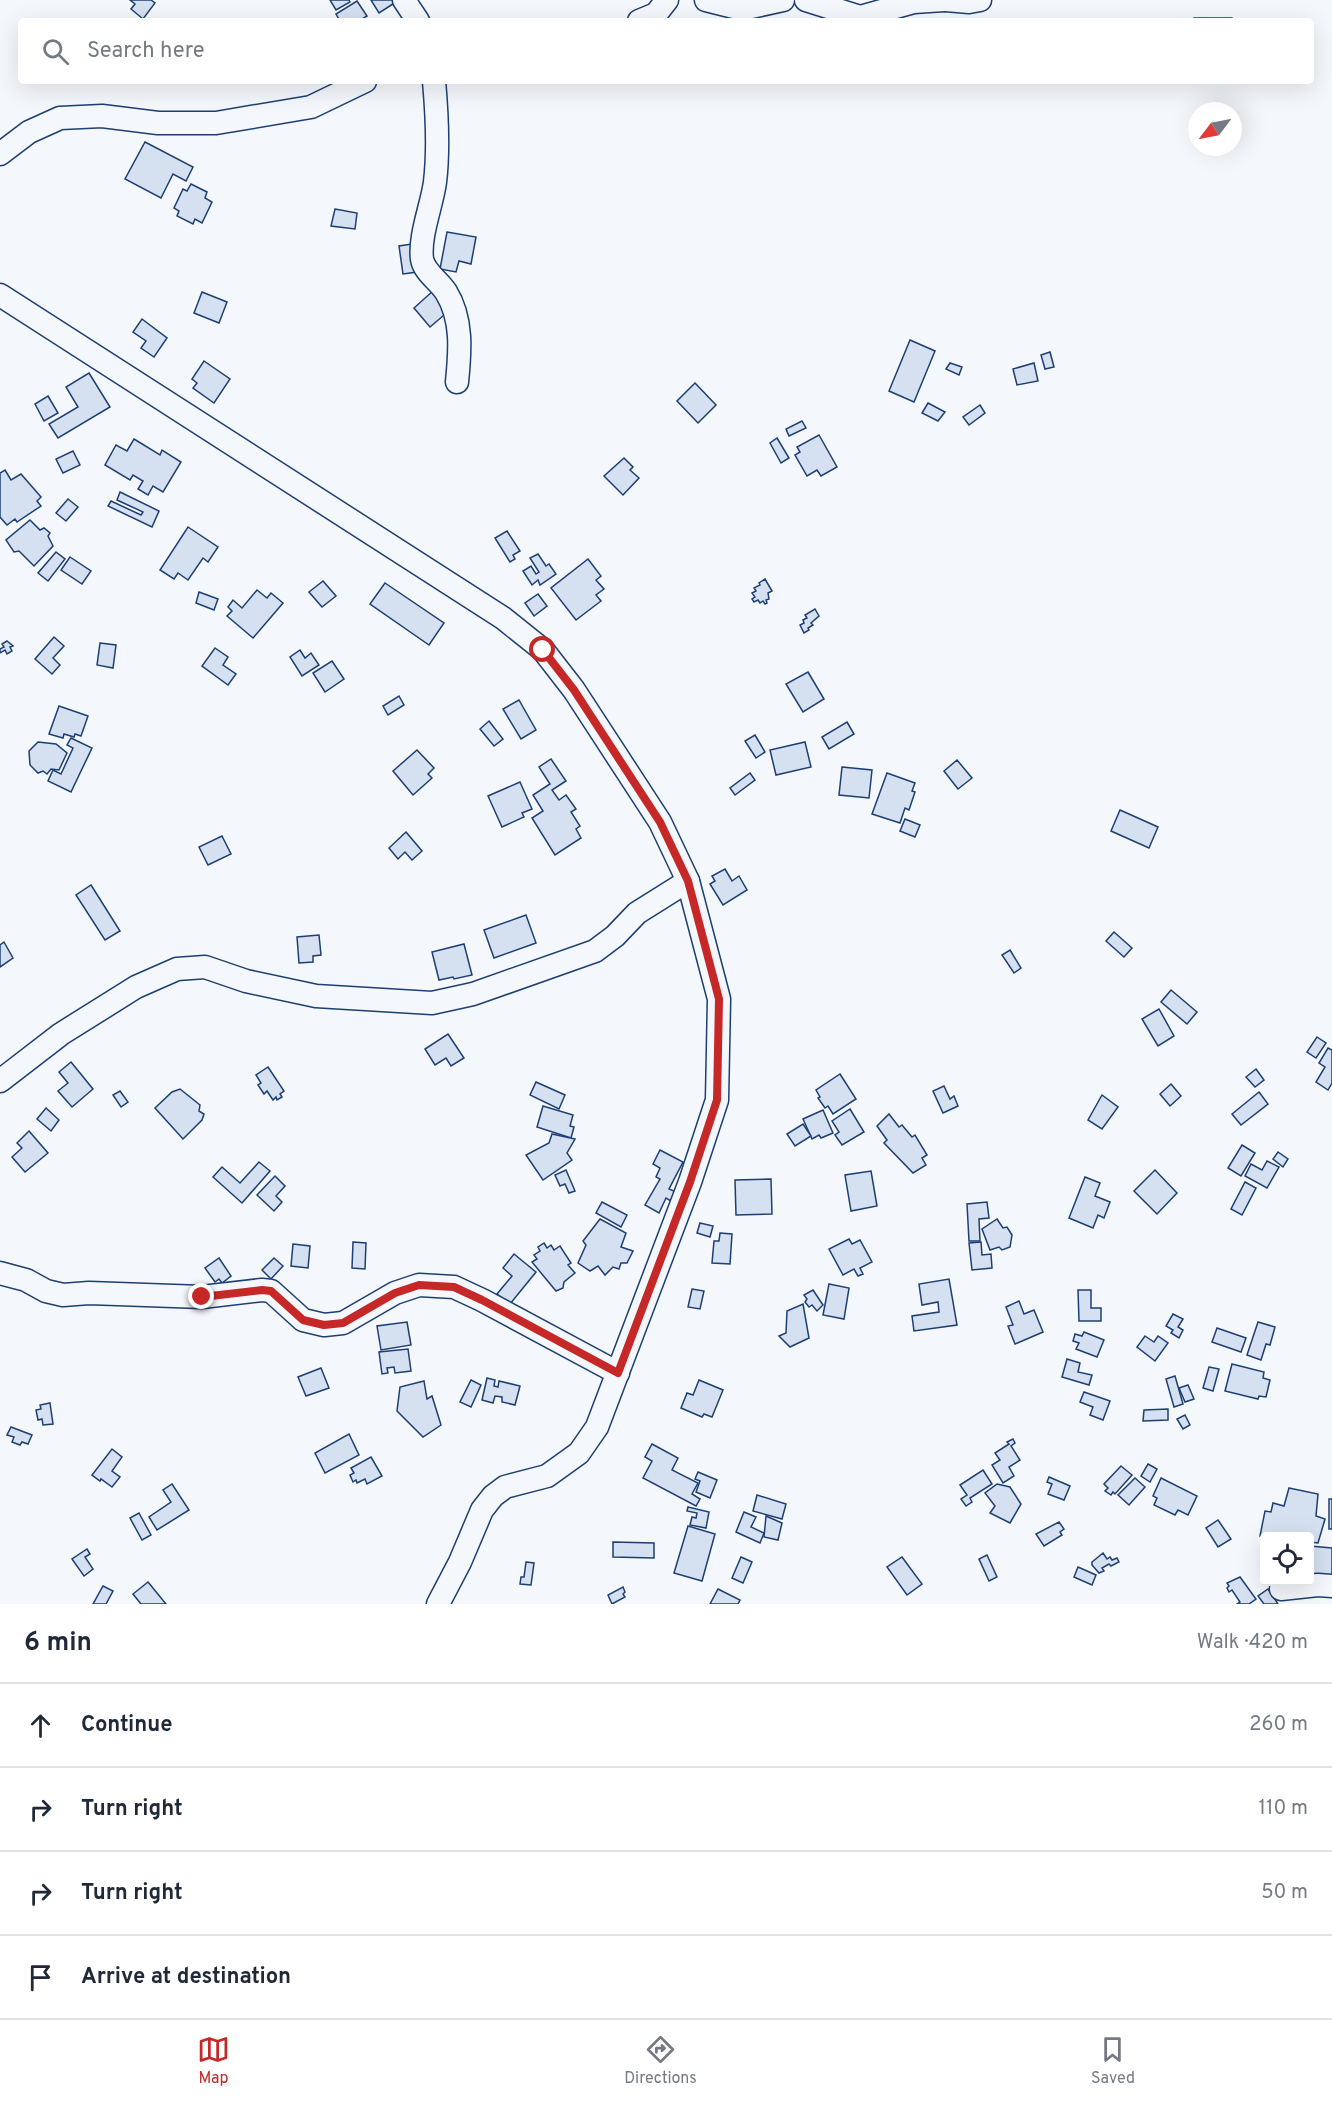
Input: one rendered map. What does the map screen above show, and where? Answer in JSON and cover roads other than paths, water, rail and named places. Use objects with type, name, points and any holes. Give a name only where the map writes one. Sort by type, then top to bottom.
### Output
[{"type":"street","points":[[404,0],[416,18]]},
{"type":"street","points":[[646,18],[656,14],[667,0]]},
{"type":"street","points":[[706,0],[742,9],[783,0]]},
{"type":"street","points":[[806,0],[861,17],[914,2],[980,0]]},
{"type":"street","points":[[0,154],[29,132],[60,118],[102,116],[158,123],[216,123],[311,107],[359,84]]},
{"type":"street","points":[[434,84],[437,113],[435,181],[422,249],[422,262],[446,292],[456,316],[460,347],[457,382]]},
{"type":"street","points":[[0,295],[503,618],[543,650],[574,690],[660,822],[688,881],[719,999],[717,1100],[690,1182],[597,1427],[579,1453],[547,1476],[505,1487],[493,1496],[482,1510],[460,1562],[438,1604]]},
{"type":"street","points":[[0,1082],[61,1034],[89,1016],[136,987],[177,969],[205,967],[246,981],[316,996],[432,1004],[473,994],[595,951],[615,936],[637,913],[688,881]]},
{"type":"street","points":[[0,1273],[26,1280],[46,1291],[63,1295],[89,1293],[202,1297],[271,1291],[303,1320],[324,1325],[343,1323],[395,1293],[419,1285],[454,1287],[618,1373]]},
{"type":"street","points":[[1281,1589],[1318,1585],[1332,1586]]}]
